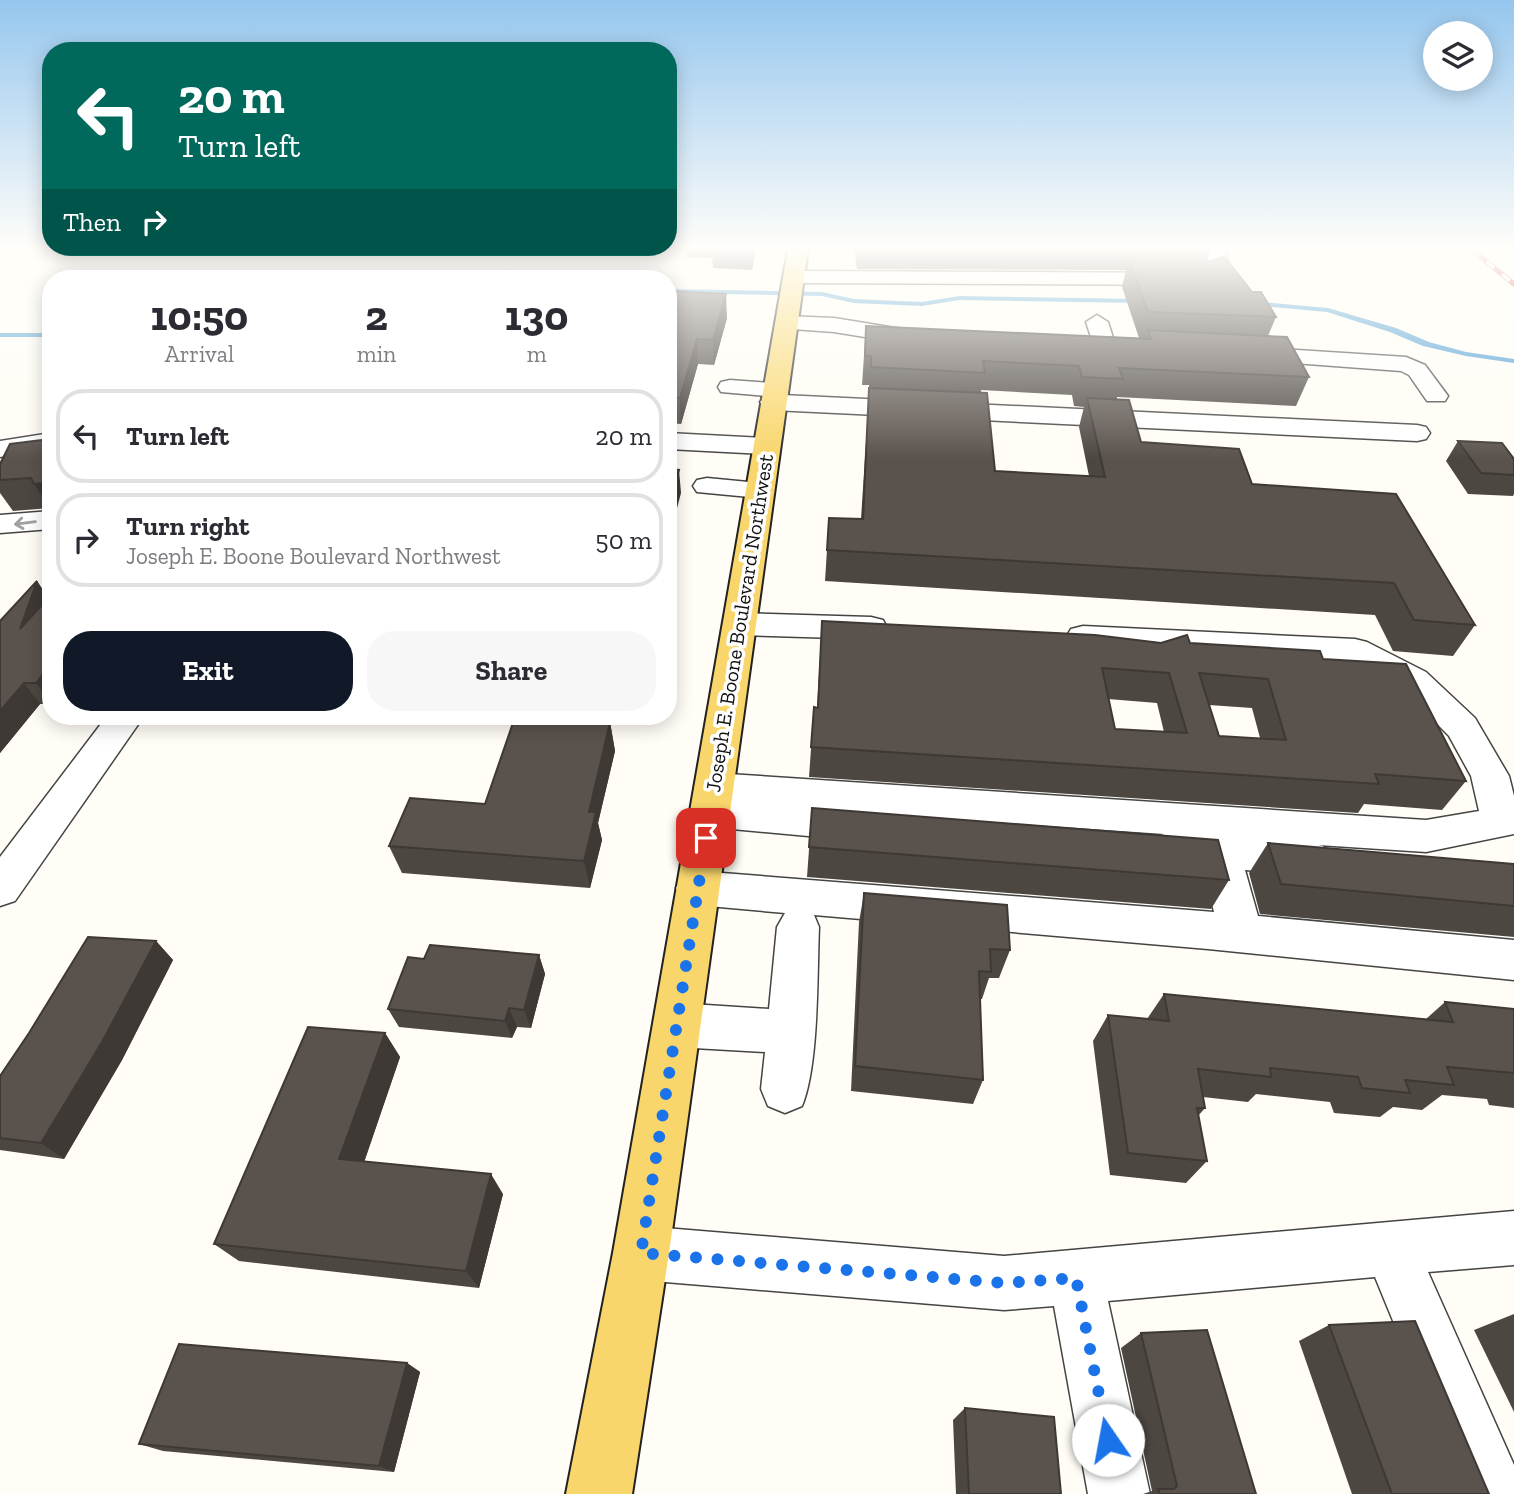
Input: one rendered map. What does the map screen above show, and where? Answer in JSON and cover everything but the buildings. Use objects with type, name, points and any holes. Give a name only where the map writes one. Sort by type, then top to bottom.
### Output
[{"type":"main road","name":"Joseph E. Boone Boulevard Northwest","points":[[599,1494],[641,1253],[787,319]]},
{"type":"street","points":[[824,319],[834,325],[915,338]]},
{"type":"street","points":[[834,325],[879,319]]},
{"type":"street","points":[[1097,322],[1104,347],[1169,350]]},
{"type":"street","points":[[1222,353],[1282,346],[1406,364],[1417,370],[1436,396]]},
{"type":"street","points":[[730,387],[775,395],[1417,433]]},
{"type":"street","points":[[677,440],[718,436],[766,446]]},
{"type":"street","points":[[0,449],[42,442]]},
{"type":"street","points":[[707,486],[760,490]]},
{"type":"street","points":[[0,524],[42,521]]},
{"type":"street","points":[[739,624],[898,629]]},
{"type":"street","points":[[712,800],[1426,836],[1501,823],[1490,776],[1462,727],[1414,680],[1355,650],[1050,636]]},
{"type":"street","points":[[0,888],[119,725]]},
{"type":"street","points":[[712,800],[1220,852],[1455,869]]},
{"type":"street","points":[[1220,852],[1241,933]]},
{"type":"street","points":[[697,888],[1241,933],[1514,960]]},
{"type":"street","points":[[785,1089],[798,927]]},
{"type":"street","points":[[676,1025],[790,1032]]},
{"type":"street","points":[[641,1253],[1004,1283],[1514,1238]]},
{"type":"street","points":[[1390,1250],[1495,1494]]},
{"type":"street","points":[[1076,1278],[1119,1494]]},
{"type":"waterway","points":[[1356,319],[1426,344],[1466,354],[1514,361]]},
{"type":"waterway","points":[[0,335],[42,335]]},
{"type":"route","points":[[706,838],[641,1253],[1004,1283],[1076,1278],[1108,1440]]}]
